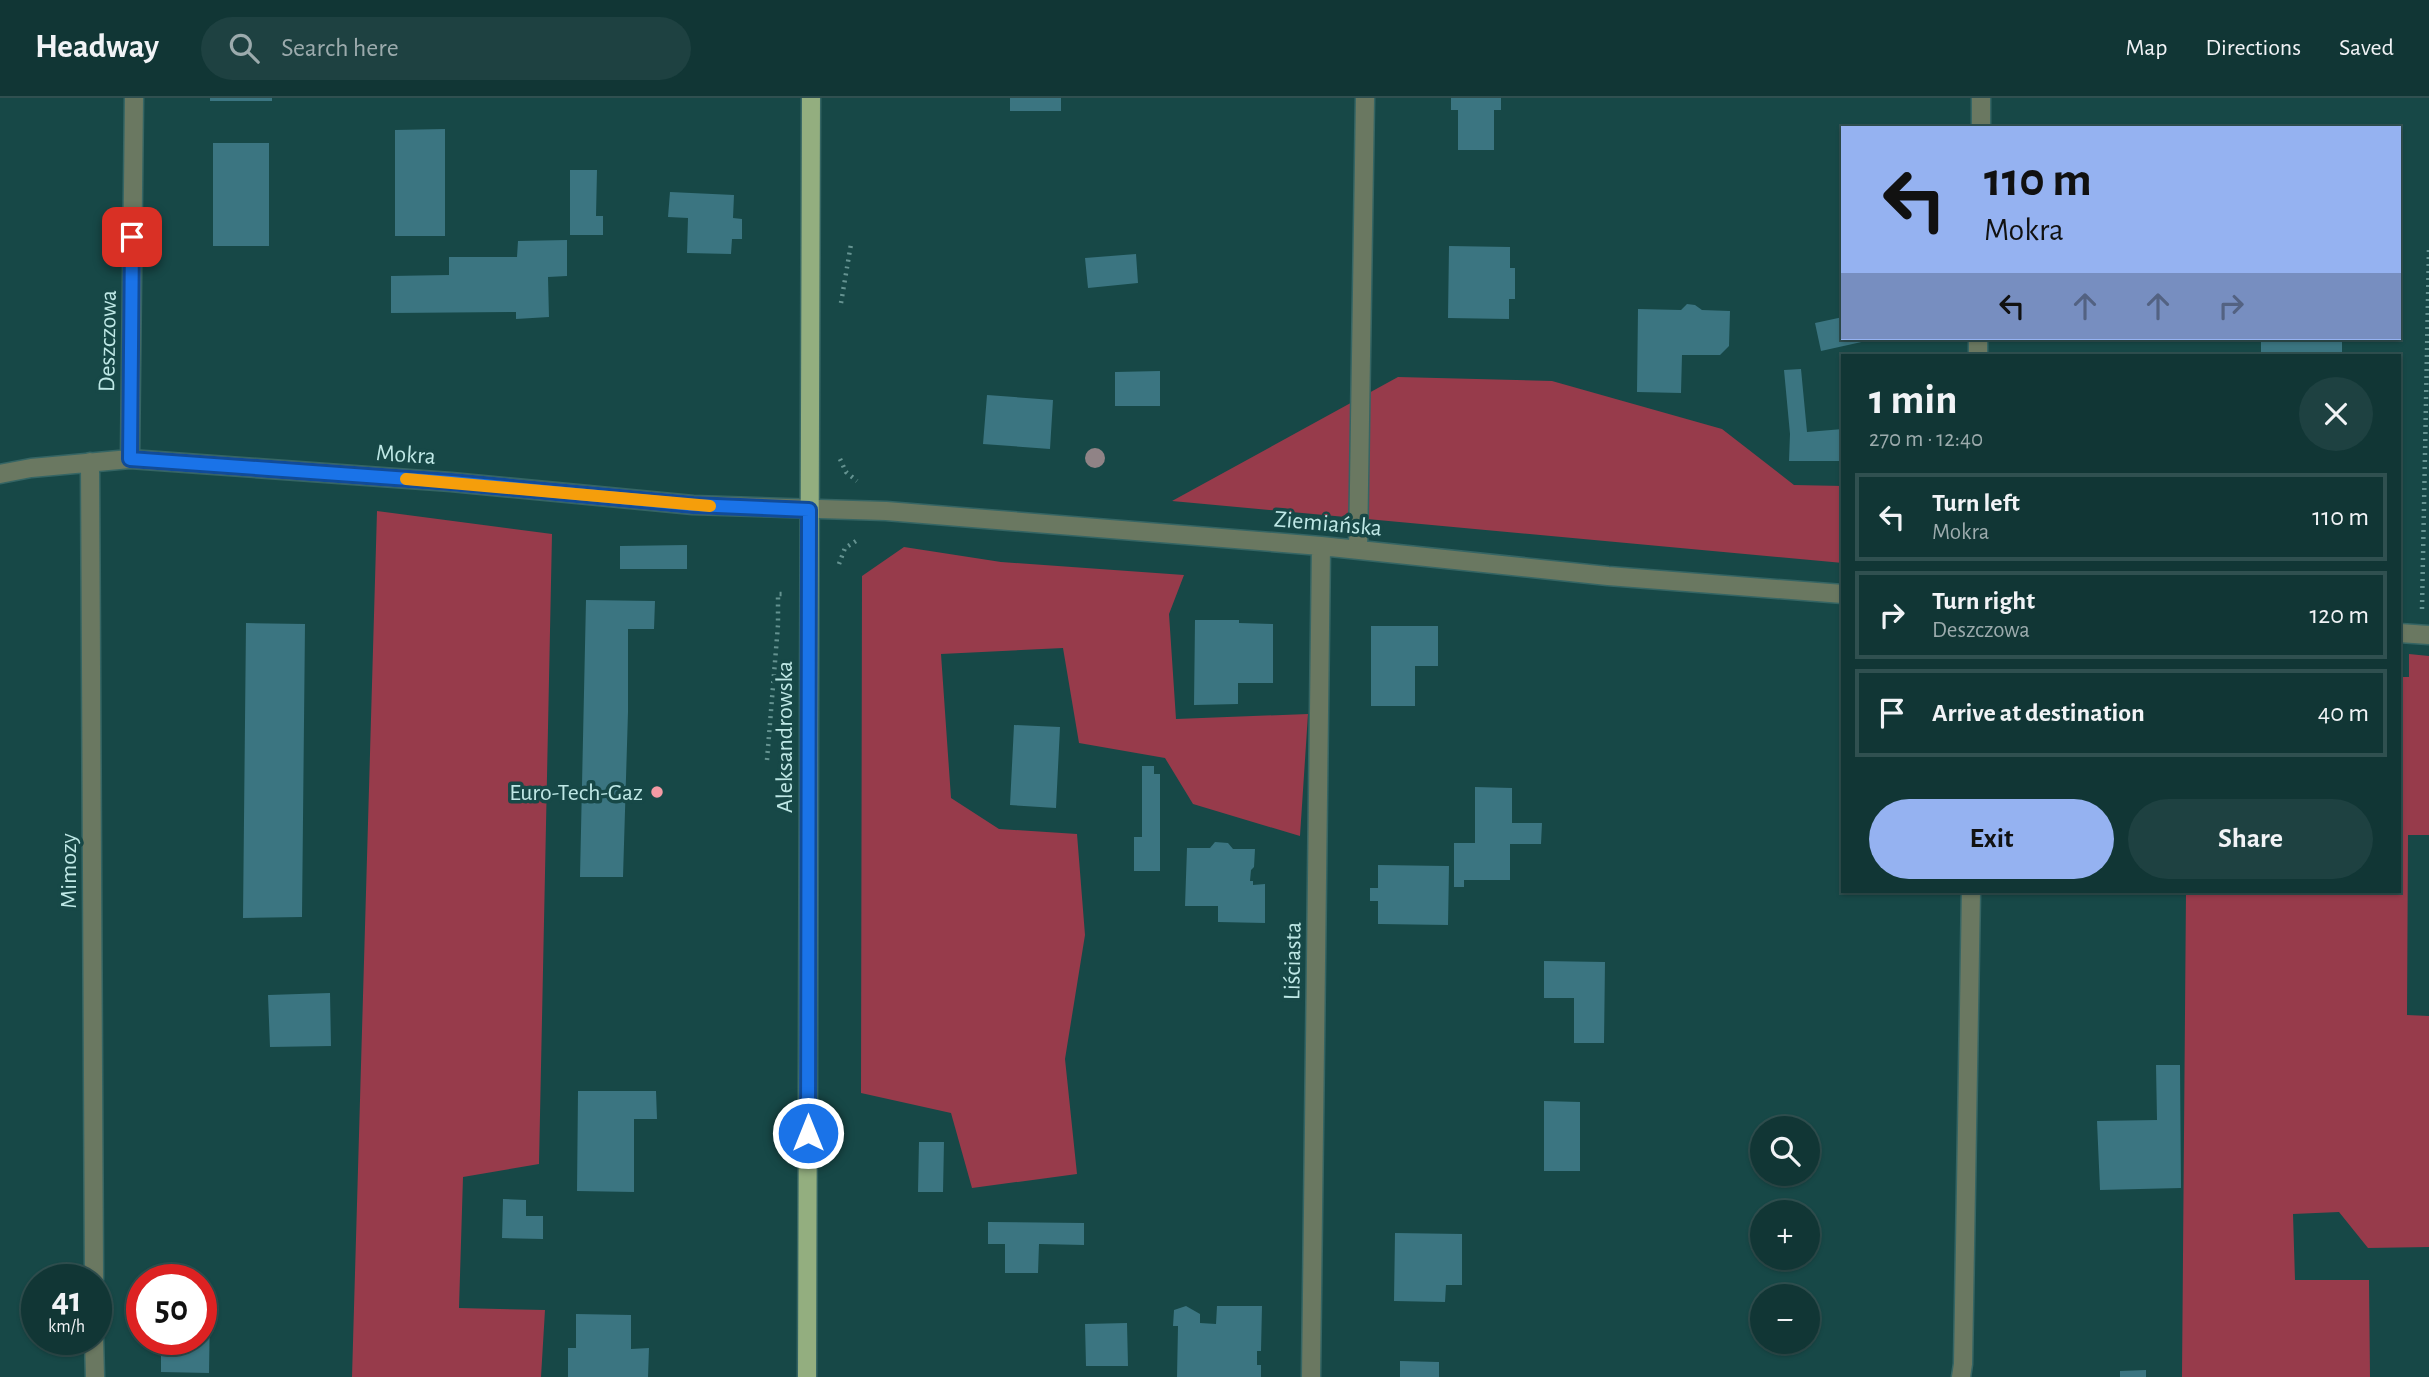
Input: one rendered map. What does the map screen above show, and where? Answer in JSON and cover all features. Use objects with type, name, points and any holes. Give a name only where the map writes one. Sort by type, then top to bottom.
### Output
[{"type":"main road","name":"Aleksandrowska","points":[[807,1377],[811,98]]},
{"type":"street","name":"Deszczowa","points":[[130,459],[134,98]]},
{"type":"street","points":[[1359,550],[1365,98]]},
{"type":"street","points":[[1981,98],[1981,126]]},
{"type":"street","name":"Mokra","points":[[0,474],[31,468],[130,459],[451,482],[693,505],[809,510]]},
{"type":"street","name":"Mimozy","points":[[90,462],[94,1264]]},
{"type":"street","name":"Ziemiańska","points":[[809,510],[887,511],[1321,546],[1608,576],[1841,594]]},
{"type":"street","name":"Liściasta","points":[[1311,1377],[1321,546]]},
{"type":"street","points":[[2401,633],[2425,635]]},
{"type":"street","points":[[1961,1377],[1971,893]]},
{"type":"street","points":[[94,1355],[95,1377]]},
{"type":"path","points":[[841,305],[850,244]]},
{"type":"path","points":[[2425,635],[2429,248]]},
{"type":"path","points":[[838,454],[846,472],[865,484]]},
{"type":"path","points":[[838,573],[845,548],[863,538]]},
{"type":"path","points":[[767,760],[778,594],[787,595]]},
{"type":"shaded area","points":[[1398,377],[1552,381],[1722,429],[1794,485],[1841,486],[1841,563],[1172,501]]},
{"type":"shaded area","points":[[377,511],[552,534],[539,1164],[463,1177],[459,1308],[545,1310],[541,1377],[352,1377]]},
{"type":"shaded area","points":[[904,547],[1001,562],[1184,575],[1169,614],[1176,719],[1308,714],[1300,836],[1193,804],[1165,758],[1079,743],[1063,648],[941,654],[951,798],[999,829],[1077,834],[1085,935],[1065,1059],[1077,1174],[972,1188],[951,1113],[861,1093],[862,576]]},
{"type":"shaded area","points":[[2409,654],[2429,656],[2429,835],[2408,835],[2407,1015],[2429,1016],[2429,1247],[2368,1248],[2339,1212],[2293,1214],[2295,1280],[2369,1280],[2370,1377],[2182,1377],[2186,893],[2401,893],[2401,677],[2409,677]]},
{"type":"building","points":[[210,98],[272,98],[272,101],[210,101]]},
{"type":"building","points":[[1010,98],[1061,98],[1061,111],[1010,111]]},
{"type":"building","points":[[1451,98],[1501,98],[1501,110],[1494,110],[1494,150],[1458,150],[1458,110],[1451,110]]},
{"type":"building","points":[[445,129],[445,236],[395,236],[395,130]]},
{"type":"building","points":[[213,143],[269,143],[269,246],[213,246]]},
{"type":"building","points":[[570,170],[597,170],[596,216],[603,216],[603,235],[570,235]]},
{"type":"building","points":[[670,192],[734,195],[733,218],[742,219],[742,239],[732,239],[731,254],[687,253],[688,218],[668,217]]},
{"type":"building","points":[[567,240],[567,276],[548,277],[549,317],[516,319],[516,312],[391,313],[391,276],[449,275],[449,257],[517,257],[518,241]]},
{"type":"building","points":[[1449,246],[1510,247],[1510,268],[1515,268],[1515,299],[1509,299],[1509,319],[1448,318]]},
{"type":"building","points":[[1136,254],[1138,283],[1088,288],[1085,258]]},
{"type":"building","points":[[1687,304],[1702,310],[1730,311],[1729,346],[1720,355],[1682,355],[1681,393],[1637,392],[1638,309],[1681,310]]},
{"type":"building","points":[[1841,317],[1841,340],[1870,340],[1821,351],[1815,323]]},
{"type":"building","points":[[2261,340],[2342,340],[2342,354],[2261,354]]},
{"type":"building","points":[[1801,369],[1807,432],[1841,429],[1841,461],[1789,461],[1790,434],[1784,370]]},
{"type":"building","points":[[1160,371],[1160,406],[1115,406],[1115,372]]},
{"type":"building","points":[[987,395],[1053,400],[1050,449],[983,444]]},
{"type":"building","points":[[687,545],[687,569],[620,569],[620,546]]},
{"type":"building","points":[[586,600],[655,601],[654,629],[628,629],[623,877],[580,877]]},
{"type":"building","points":[[1195,620],[1239,620],[1239,623],[1273,624],[1273,683],[1238,683],[1238,704],[1194,705]]},
{"type":"building","points":[[246,623],[305,624],[302,917],[243,918]]},
{"type":"building","points":[[1371,626],[1438,626],[1438,666],[1415,666],[1415,706],[1371,706]]},
{"type":"building","points":[[1014,725],[1060,727],[1056,808],[1010,805]]},
{"type":"building","points":[[1142,766],[1154,766],[1154,774],[1160,774],[1160,871],[1134,871],[1134,837],[1142,837]]},
{"type":"building","points":[[1475,787],[1512,788],[1512,823],[1542,823],[1541,844],[1510,844],[1510,880],[1464,880],[1464,887],[1454,887],[1454,843],[1475,843]]},
{"type":"building","points":[[1215,842],[1228,843],[1233,849],[1255,849],[1250,881],[1253,881],[1253,885],[1265,884],[1265,923],[1218,922],[1218,906],[1185,906],[1187,848],[1210,848]]},
{"type":"building","points":[[1378,865],[1449,866],[1448,925],[1378,924],[1378,901],[1370,901],[1370,888],[1378,888]]},
{"type":"building","points":[[1544,961],[1605,962],[1604,1043],[1574,1043],[1574,998],[1544,998]]},
{"type":"building","points":[[330,993],[331,1046],[270,1047],[268,995]]},
{"type":"building","points":[[2156,1065],[2180,1065],[2181,1188],[2100,1190],[2097,1121],[2157,1120]]},
{"type":"building","points":[[578,1091],[656,1091],[657,1119],[634,1119],[634,1192],[577,1191]]},
{"type":"building","points":[[1544,1101],[1580,1102],[1580,1171],[1544,1171]]},
{"type":"building","points":[[919,1142],[944,1142],[943,1192],[918,1192]]},
{"type":"building","points":[[503,1199],[526,1200],[526,1216],[543,1216],[543,1239],[502,1238]]},
{"type":"building","points":[[988,1222],[1084,1223],[1084,1245],[1039,1244],[1038,1273],[1005,1273],[1005,1244],[988,1244]]},
{"type":"building","points":[[1395,1233],[1462,1234],[1462,1285],[1446,1285],[1445,1302],[1394,1301]]},
{"type":"building","points":[[1186,1306],[1200,1314],[1200,1323],[1216,1324],[1217,1306],[1262,1306],[1261,1351],[1257,1351],[1257,1365],[1261,1365],[1261,1377],[1177,1377],[1178,1326],[1173,1326],[1174,1310]]},
{"type":"building","points":[[576,1314],[631,1315],[631,1349],[649,1348],[648,1377],[568,1377],[568,1348],[576,1348]]},
{"type":"building","points":[[1127,1323],[1128,1366],[1086,1366],[1085,1324]]},
{"type":"building","points":[[161,1355],[209,1355],[209,1373],[161,1372]]},
{"type":"building","points":[[1400,1361],[1439,1362],[1439,1377],[1400,1377]]},
{"type":"building","points":[[2146,1370],[2146,1377],[2120,1377],[2120,1371]]},
{"type":"slow traffic","points":[[406,479],[710,506]]},
{"type":"place","name":"Euro-Tech-Gaz","points":[[657,792]]},
{"type":"route","points":[[132,237],[130,459],[451,482],[693,505],[809,510],[808,1133]]}]
